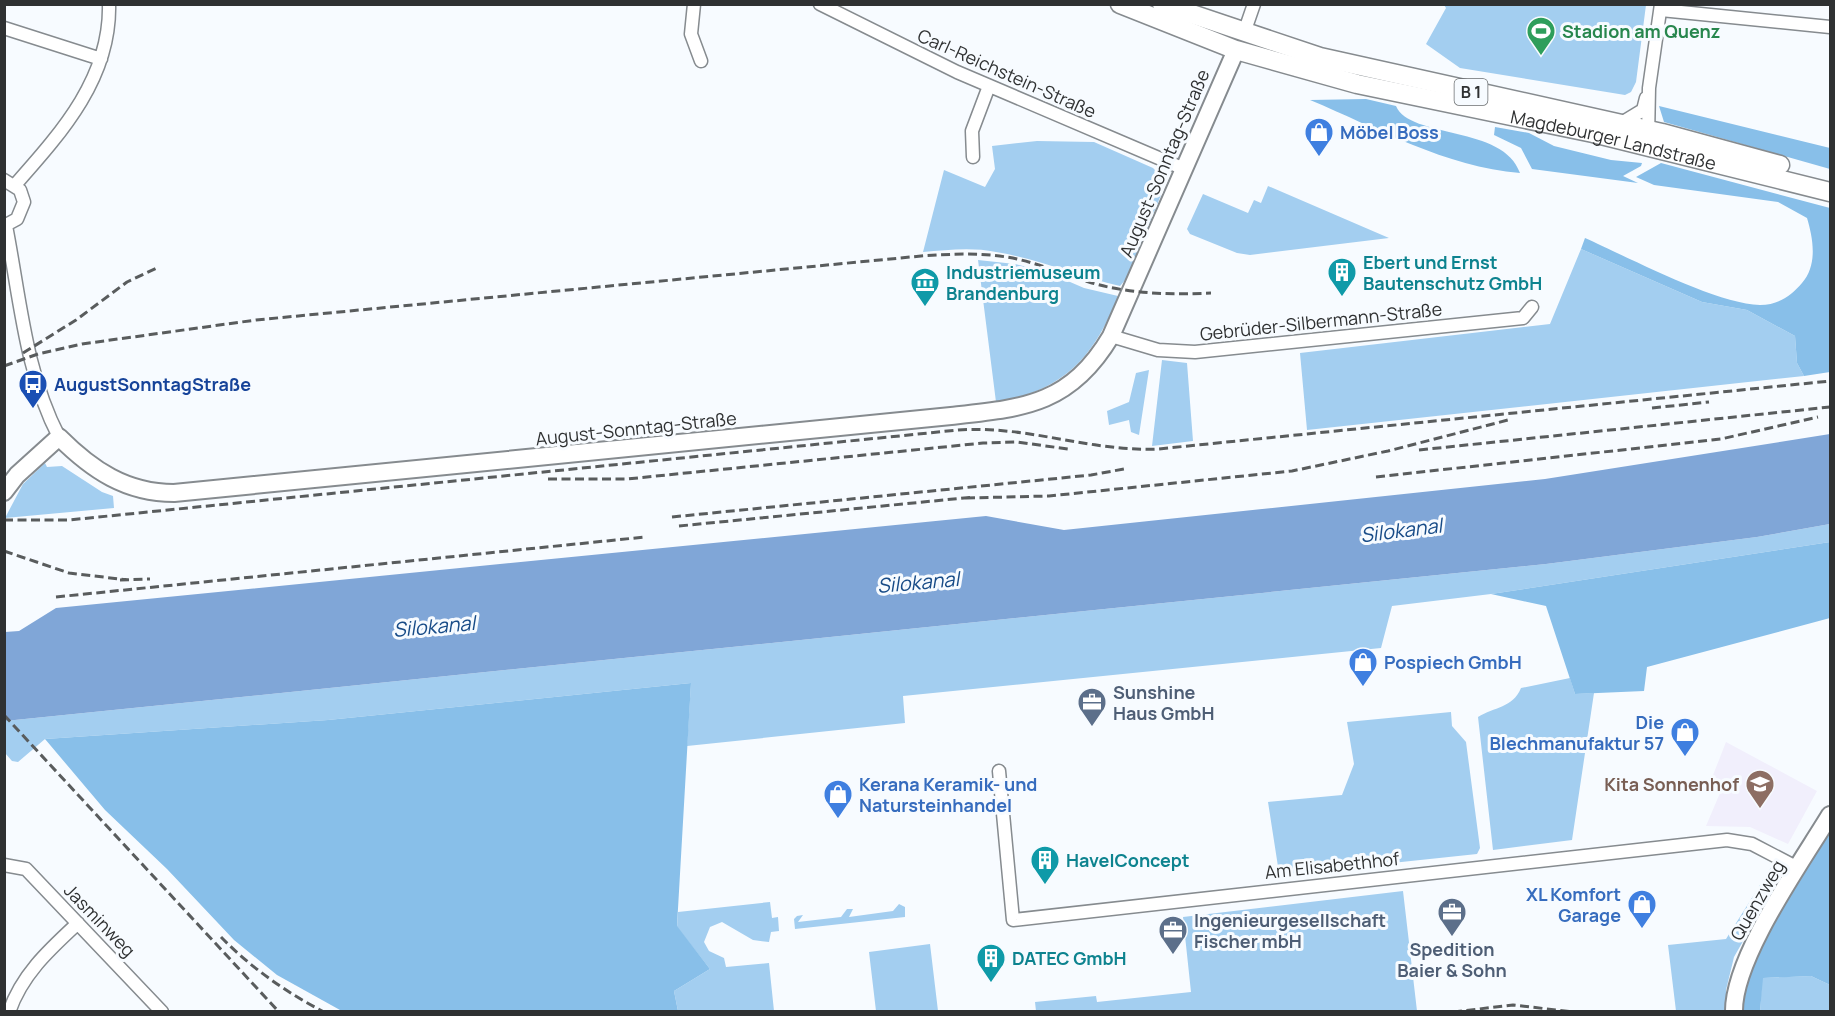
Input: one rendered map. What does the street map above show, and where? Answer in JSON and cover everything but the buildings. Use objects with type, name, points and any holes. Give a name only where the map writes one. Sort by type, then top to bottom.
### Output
[{"type":"main road","name":"Magdeburger Landstraße","points":[[1120,4],[1240,41],[1357,84],[1780,165],[1830,181]]},
{"type":"main road","name":"Magdeburger Landstraße","points":[[1162,4],[1240,41],[1620,124],[1648,139],[1830,192]]},
{"type":"street","points":[[5,226],[17,219],[22,208],[23,197],[10,183],[77,111],[102,59],[110,4]]},
{"type":"street","points":[[694,4],[691,34],[701,61]]},
{"type":"street","name":"Carl-Reichstein-Straße","points":[[820,4],[989,86],[1182,168]]},
{"type":"street","points":[[1240,41],[1254,4]]},
{"type":"street","points":[[1620,124],[1643,110],[1649,88],[1661,7],[1830,27]]},
{"type":"street","points":[[4,28],[102,59]]},
{"type":"street","name":"August-Sonntag-Straße","points":[[5,226],[35,377],[44,405],[60,437],[93,468],[120,483],[152,493],[185,492],[1007,410],[1039,402],[1065,389],[1090,368],[1111,336],[1182,168],[1240,41]]},
{"type":"street","points":[[972,157],[972,131],[989,86]]},
{"type":"street","points":[[1648,139],[1649,88]]},
{"type":"street","name":"Gebrüder-Silbermann-Straße","points":[[1111,336],[1158,350],[1195,352],[1523,318],[1532,307]]},
{"type":"street","points":[[4,492],[17,475],[60,437]]},
{"type":"street","name":"Am Elisabethhof","points":[[999,771],[1013,920],[1727,840],[1752,844],[1798,868]]},
{"type":"street","name":"Quenzweg","points":[[1734,1011],[1734,996],[1745,959],[1830,815]]},
{"type":"street","name":"Jasminweg","points":[[4,865],[26,869],[162,1011]]},
{"type":"street","points":[[9,1011],[17,992],[39,960],[78,923]]},
{"type":"shaded area","name":"Stadion am Quenz","points":[[1444,5],[1646,5],[1636,82],[1631,92],[1625,95],[1460,68],[1426,44],[1446,8]]},
{"type":"shaded area","points":[[1366,99],[1396,106],[1405,116],[1419,124],[1477,139],[1496,147],[1511,158],[1520,173],[1465,163],[1439,155],[1310,100]]},
{"type":"shaded area","points":[[1659,106],[1830,148],[1830,169],[1664,122]]},
{"type":"shaded area","points":[[1495,127],[1529,133],[1554,146],[1611,160],[1642,163],[1641,166],[1623,176],[1638,183],[1532,169],[1521,148],[1494,135]]},
{"type":"shaded area","points":[[1037,141],[1094,142],[1153,168],[1162,177],[1161,195],[1127,278],[1120,286],[1028,259],[987,250],[923,252],[944,170],[985,187],[995,169],[992,146]]},
{"type":"shaded area","points":[[1661,163],[1830,208],[1830,372],[1804,376],[1797,363],[1795,336],[1747,310],[1702,302],[1581,249],[1585,238],[1697,288],[1742,303],[1760,305],[1773,303],[1789,296],[1802,283],[1810,268],[1813,251],[1807,218],[1778,202],[1654,185],[1636,177]]},
{"type":"shaded area","points":[[1268,186],[1389,238],[1250,255],[1237,253],[1190,234],[1187,229],[1203,194],[1248,213],[1254,200],[1261,203]]},
{"type":"shaded area","points":[[1581,249],[1702,302],[1747,310],[1795,336],[1797,363],[1804,376],[1307,430],[1300,353],[1550,324]]},
{"type":"shaded area","points":[[978,260],[1015,264],[1047,272],[1084,288],[1118,296],[1098,337],[1087,354],[1073,368],[1040,390],[996,402]]},
{"type":"shaded area","points":[[1162,360],[1187,363],[1193,441],[1152,446]]},
{"type":"shaded area","points":[[1149,370],[1139,435],[1131,432],[1129,420],[1109,425],[1107,411],[1129,402],[1136,373]]},
{"type":"shaded area","points":[[45,463],[47,467],[62,466],[102,492],[113,496],[114,508],[5,518],[23,484]]},
{"type":"shaded area","points":[[1830,524],[1830,542],[1491,594],[1392,606],[1381,648],[903,696],[905,723],[687,746],[691,683],[328,720],[45,739],[18,762],[12,761],[5,753],[5,721],[1546,564],[1757,537]]},
{"type":"shaded area","points":[[1830,542],[1830,618],[1647,667],[1644,691],[1575,694],[1546,606],[1491,594]]},
{"type":"shaded area","points":[[1570,678],[1575,694],[1594,693],[1572,840],[1493,850],[1478,717],[1513,700],[1521,688]]},
{"type":"shaded area","points":[[691,683],[677,926],[710,969],[674,991],[678,1011],[340,1010],[277,975],[234,940],[167,869],[105,810],[45,739],[328,720]]},
{"type":"shaded area","points":[[1451,712],[1452,726],[1466,742],[1480,848],[1477,854],[1288,874],[1279,873],[1268,802],[1342,795],[1354,764],[1347,722]]},
{"type":"shaded area","name":"Kita Sonnenhof","points":[[1726,742],[1817,791],[1788,844],[1750,827],[1706,826],[1720,793],[1708,788]]},
{"type":"shaded area","points":[[1830,830],[1830,985],[1811,976],[1763,978],[1760,1011],[1739,1012],[1751,958]]},
{"type":"shaded area","points":[[1772,866],[1775,885],[1734,957],[1726,990],[1726,1011],[1676,1011],[1668,945],[1726,939]]},
{"type":"shaded area","points":[[1403,891],[1417,1011],[1036,1011],[1035,1002],[1096,996],[1097,1002],[1191,992],[1183,917]]},
{"type":"shaded area","points":[[770,902],[772,918],[778,917],[779,931],[771,932],[769,942],[753,940],[722,922],[710,927],[704,942],[709,951],[724,958],[726,967],[769,963],[774,1011],[678,1011],[674,991],[710,969],[677,927],[678,912]]},
{"type":"shaded area","points":[[899,904],[905,907],[905,917],[795,929],[794,919],[797,916],[803,915],[798,922],[841,917],[847,909],[853,909],[849,917],[893,911]]},
{"type":"shaded area","points":[[930,944],[938,1011],[876,1011],[869,952]]},
{"type":"shaded area","points":[[1811,976],[1830,985],[1830,1011],[1760,1012],[1762,978]]},
{"type":"water","name":"Silokanal","points":[[1830,434],[1830,524],[1757,537],[1546,564],[5,721],[5,632],[19,631],[56,608],[986,516],[1064,530],[1545,479]]},
{"type":"railway","points":[[4,366],[38,354],[82,344],[256,320],[933,255],[993,255],[1017,259],[1092,283],[1136,292],[1211,293]]},
{"type":"railway","points":[[23,353],[76,320],[127,282],[159,267]]},
{"type":"railway","points":[[4,520],[69,520],[958,430],[1009,431],[1108,447],[1158,449],[1830,381]]},
{"type":"railway","points":[[1652,408],[1709,402]]},
{"type":"railway","points":[[1419,450],[1830,407]]},
{"type":"railway","points":[[1376,477],[1721,439],[1818,417]]},
{"type":"railway","points":[[966,498],[1049,496],[1292,471],[1388,451],[1508,420]]},
{"type":"railway","points":[[548,479],[627,479],[983,443],[1017,442],[1068,449]]},
{"type":"railway","points":[[672,517],[1091,475],[1124,469]]},
{"type":"railway","points":[[679,526],[974,497]]},
{"type":"railway","points":[[56,597],[645,537]]},
{"type":"railway","points":[[4,551],[69,573],[128,580]]},
{"type":"railway","points":[[120,580],[150,579]]},
{"type":"railway","points":[[4,715],[279,1012]]},
{"type":"railway","points":[[221,937],[270,979],[324,1012]]},
{"type":"railway","points":[[1453,1012],[1513,1005],[1574,1012]]},
{"type":"place","name":"Stadion am Quenz","points":[[1541,56]]},
{"type":"place","name":"Möbel Boss","points":[[1319,158]]},
{"type":"place","name":"Ebert und Ernst Bautenschutz GmbH","points":[[1342,298]]},
{"type":"place","name":"Industriemuseum Brandenburg","points":[[925,308]]},
{"type":"place","name":"AugustSonntagStraße","points":[[33,410]]},
{"type":"place","name":"Pospiech GmbH","points":[[1363,688]]},
{"type":"place","name":"Sunshine Haus GmbH","points":[[1092,728]]},
{"type":"place","name":"Die Blechmanufaktur 57","points":[[1685,758]]},
{"type":"place","name":"Kita Sonnenhof","points":[[1760,810]]},
{"type":"place","name":"Kerana Keramik- und Natursteinhandel","points":[[838,820]]},
{"type":"place","name":"HavelConcept","points":[[1045,886]]},
{"type":"place","name":"XL Komfort Garage","points":[[1642,930]]},
{"type":"place","name":"Spedition Baier & Sohn","points":[[1452,938]]},
{"type":"place","name":"Ingenieurgesellschaft Fischer mbH","points":[[1173,956]]},
{"type":"place","name":"DATEC GmbH","points":[[991,984]]}]
